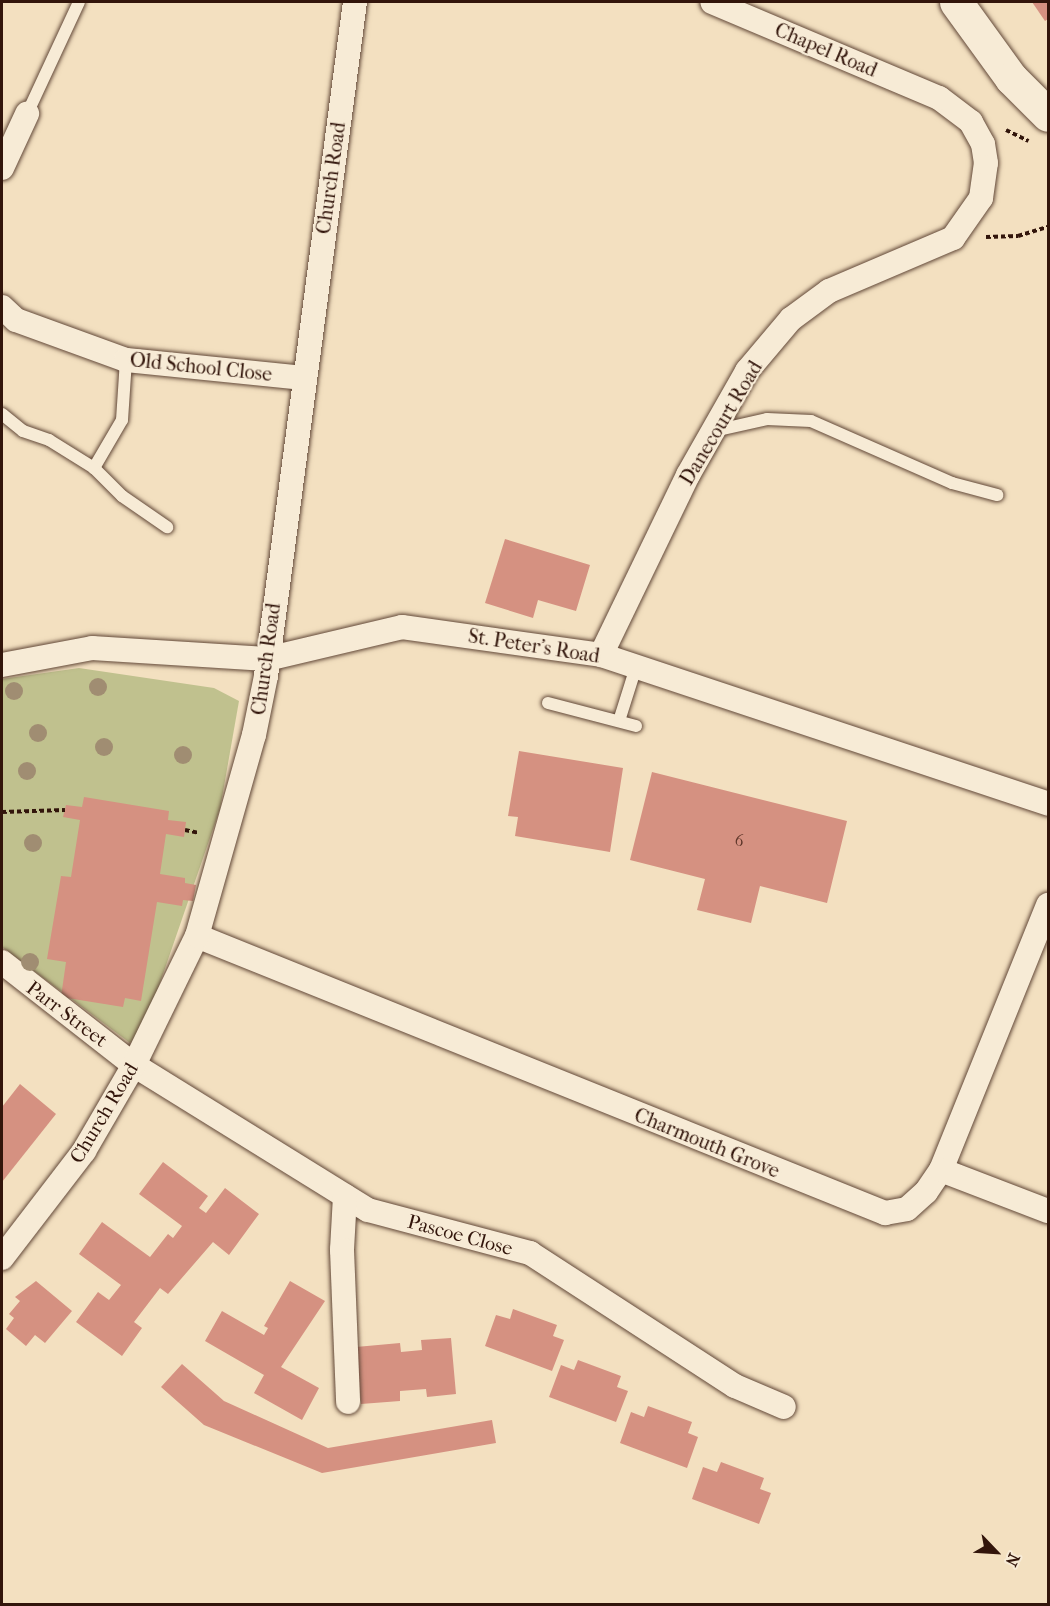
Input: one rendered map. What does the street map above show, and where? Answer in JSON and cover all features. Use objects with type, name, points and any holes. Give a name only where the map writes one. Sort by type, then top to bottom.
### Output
[{"type":"street","name":"Church Road","points":[[2,1258],[84,1151],[134,1065],[197,936],[254,735],[267,659],[355,2]]},
{"type":"street","name":"Chapel Road","points":[[712,2],[939,98]]},
{"type":"street","points":[[957,2],[1011,78],[1048,115]]},
{"type":"street","name":"Danecourt Road","points":[[601,655],[713,432],[747,371],[791,320],[829,291],[952,238],[972,217],[981,198],[986,163],[971,122],[939,98]]},
{"type":"street","points":[[2,165],[27,114]]},
{"type":"street","name":"Old School Close","points":[[2,307],[16,320],[126,360],[304,378]]},
{"type":"street","name":"St. Peter's Road","points":[[2,665],[92,648],[267,659],[402,627],[601,655],[1048,804]]},
{"type":"street","name":"Charmouth Grove","points":[[197,936],[885,1213],[907,1209],[926,1192],[941,1170],[1048,905]]},
{"type":"street","name":"Parr Street","points":[[2,962],[134,1065]]},
{"type":"street","name":"Pascoe Close","points":[[134,1065],[368,1210],[530,1253],[735,1386],[784,1407]]},
{"type":"street","points":[[941,1170],[1048,1211]]},
{"type":"street","points":[[345,1196],[342,1250],[348,1402]]},
{"type":"lane","points":[[27,114],[79,2]]},
{"type":"lane","points":[[94,468],[122,420],[126,360]]},
{"type":"lane","points":[[2,414],[23,431],[49,440],[94,468],[122,496],[167,527]]},
{"type":"lane","points":[[713,432],[767,419],[811,421],[952,483],[997,495]]},
{"type":"lane","points":[[619,721],[636,667]]},
{"type":"lane","points":[[548,703],[636,726]]},
{"type":"path","points":[[952,238],[1018,236],[1048,227]]},
{"type":"path","points":[[2,812],[65,810]]},
{"type":"path","points":[[185,830],[194,832]]},
{"type":"green space","points":[[79,668],[214,688],[239,701],[220,809],[143,1032],[130,1043],[2,947],[2,679]]},
{"type":"building","points":[[1032,2],[1048,2],[1048,19],[1045,21]]},
{"type":"building","points":[[505,539],[590,565],[576,611],[538,600],[533,618],[485,603]]},
{"type":"building","points":[[519,751],[623,768],[610,852],[515,836],[518,817],[508,816]]},
{"type":"building","points":[[652,772],[847,821],[827,903],[760,886],[751,923],[697,910],[705,879],[630,860]]},
{"type":"building","points":[[84,797],[169,811],[168,820],[186,822],[184,837],[166,834],[160,874],[185,878],[185,883],[196,885],[193,901],[183,900],[182,906],[157,902],[141,1001],[125,998],[123,1007],[61,997],[66,962],[47,959],[61,876],[71,877],[80,820],[63,817],[66,805],[82,807]]},
{"type":"building","points":[[20,1084],[56,1114],[2,1182],[2,1107]]},
{"type":"building","points":[[163,1162],[208,1196],[199,1208],[206,1213],[225,1188],[259,1214],[229,1255],[213,1242],[168,1294],[160,1288],[134,1322],[142,1328],[122,1356],[76,1322],[98,1292],[109,1300],[121,1285],[79,1254],[102,1222],[150,1257],[168,1234],[173,1238],[182,1226],[139,1194]]},
{"type":"building","points":[[36,1281],[72,1311],[45,1343],[35,1335],[26,1346],[6,1329],[14,1318],[9,1314],[20,1301],[15,1297]]},
{"type":"building","points":[[290,1281],[325,1301],[281,1367],[319,1388],[302,1420],[254,1393],[264,1375],[205,1341],[222,1311],[264,1335],[268,1328],[264,1326]]},
{"type":"building","points":[[513,1309],[557,1325],[553,1336],[564,1340],[552,1371],[485,1346],[496,1315],[510,1319]]},
{"type":"building","points":[[451,1338],[456,1394],[427,1397],[426,1389],[400,1391],[400,1401],[361,1404],[356,1347],[400,1343],[401,1352],[422,1350],[421,1340]]},
{"type":"building","points":[[578,1360],[621,1376],[617,1387],[628,1391],[616,1422],[549,1397],[561,1365],[574,1370]]},
{"type":"building","points":[[182,1364],[224,1401],[328,1448],[492,1420],[496,1443],[322,1473],[204,1425],[161,1387]]},
{"type":"building","points":[[648,1406],[692,1422],[688,1433],[698,1437],[687,1468],[620,1443],[631,1412],[644,1417]]},
{"type":"building","points":[[721,1462],[764,1478],[760,1489],[771,1493],[759,1524],[692,1499],[703,1467],[717,1472]]}]
